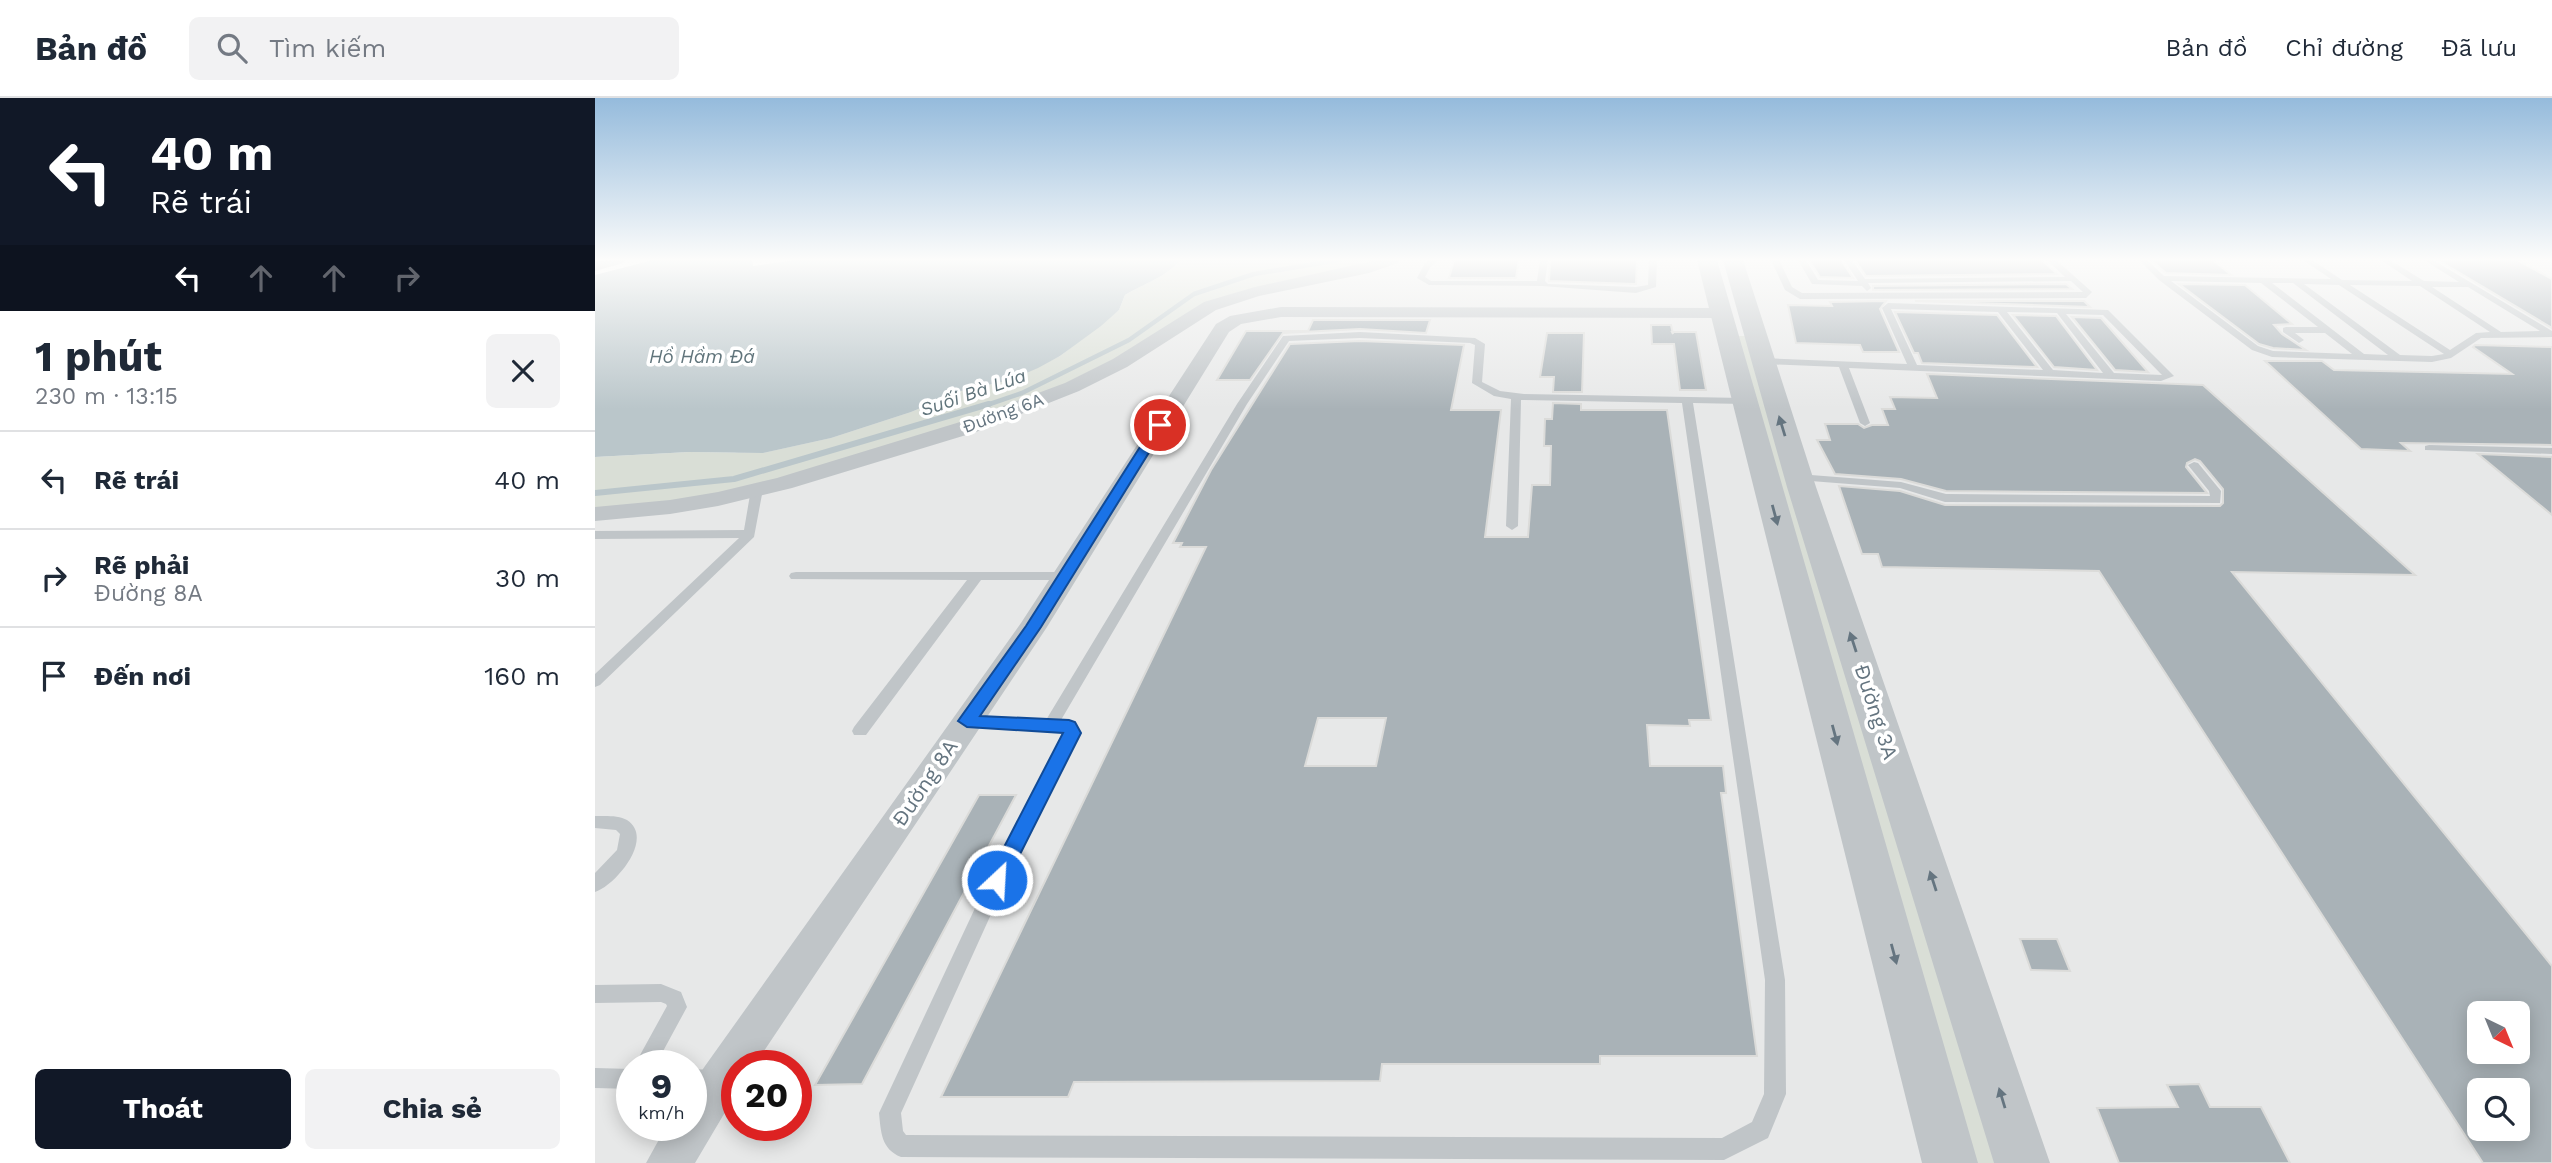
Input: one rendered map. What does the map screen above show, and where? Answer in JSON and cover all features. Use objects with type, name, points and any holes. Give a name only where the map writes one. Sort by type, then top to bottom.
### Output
[{"type":"street","name":"Đường 6A","points":[[595,514],[670,507],[757,489],[968,427],[1050,396],[1120,363],[1205,310]]},
{"type":"street","name":"Đường 3A","points":[[1733,310],[1763,361],[1798,477],[1976,1010],[2022,1163]]},
{"type":"street","name":"Đường 3A","points":[[1735,310],[1744,401],[1950,1163]]},
{"type":"street","name":"Đường 8A","points":[[669,1163],[720,1080],[1033,627],[1222,328],[1236,320],[1280,312],[1735,313]]},
{"type":"lane","points":[[1890,310],[1913,367]]},
{"type":"lane","points":[[2001,310],[2049,373]]},
{"type":"lane","points":[[1763,361],[2161,378],[2169,376],[2107,313],[2041,310]]},
{"type":"lane","points":[[2059,310],[2111,376]]},
{"type":"lane","points":[[2204,310],[2255,348],[2272,354],[2432,359],[2451,354],[2479,335],[2551,334]]},
{"type":"lane","points":[[2302,310],[2362,356]]},
{"type":"lane","points":[[2333,310],[2398,358]]},
{"type":"lane","points":[[2384,310],[2451,354]]},
{"type":"lane","points":[[2461,310],[2497,333]]},
{"type":"lane","points":[[2510,310],[2551,334]]},
{"type":"lane","points":[[2299,340],[2286,330],[2328,330]]},
{"type":"lane","points":[[1051,724],[1243,404],[1286,338],[1360,335],[1463,338],[1480,344],[1477,383],[1498,394],[1744,401]]},
{"type":"lane","points":[[1843,365],[1865,423]]},
{"type":"lane","points":[[1512,526],[1516,396]]},
{"type":"lane","points":[[967,721],[1069,726],[1072,733],[1008,857],[890,1113],[892,1136],[901,1146],[1724,1149],[1759,1130],[1775,1094],[1775,981],[1687,400]]},
{"type":"lane","points":[[2429,448],[2552,451]]},
{"type":"lane","points":[[1798,477],[1901,485],[1945,498],[2216,500],[2215,491],[2194,465]]},
{"type":"lane","points":[[595,682],[750,534],[757,489]]},
{"type":"lane","points":[[595,536],[750,534]]},
{"type":"lane","points":[[796,576],[1065,576]]},
{"type":"lane","points":[[860,731],[977,576]]},
{"type":"lane","points":[[595,822],[620,824],[629,832],[630,842],[623,855],[595,885]]},
{"type":"lane","points":[[595,994],[661,993],[674,998],[677,1007],[653,1050]]},
{"type":"lane","points":[[595,1079],[616,1079]]},
{"type":"lane","points":[[707,1080],[720,1080]]},
{"type":"shaded area","points":[[1119,310],[1215,310],[1114,362],[1015,407],[721,496],[595,510],[595,457],[689,452],[763,453],[831,438],[911,412],[961,391],[1010,380],[1060,356]]},
{"type":"shaded area","points":[[1209,310],[2552,310],[2552,1163],[595,1163],[595,493],[1129,340]]},
{"type":"shaded area","points":[[1737,336],[1746,336],[1996,1163],[1972,1163]]},
{"type":"water","name":"Hồ Hầm Đá","points":[[1119,310],[1060,356],[1038,368],[1010,380],[961,391],[911,412],[831,438],[763,453],[689,452],[595,457],[595,311]]},
{"type":"building","points":[[1789,310],[1880,310],[1899,352],[1863,352],[1860,345],[1796,343]]},
{"type":"building","points":[[2213,310],[2275,310],[2292,324],[2274,325],[2282,334],[2306,350],[2273,348],[2259,344]]},
{"type":"building","points":[[2521,310],[2552,310],[2552,328]]},
{"type":"building","points":[[1895,312],[1997,315],[2037,367],[1922,363],[1918,353],[1914,353]]},
{"type":"building","points":[[2013,315],[2056,316],[2097,370],[2054,367]]},
{"type":"building","points":[[2072,317],[2101,318],[2148,372],[2115,370]]},
{"type":"building","points":[[1313,320],[1430,320],[1426,333],[1360,329],[1283,333],[1250,380],[1217,380],[1246,331],[1308,331]]},
{"type":"building","points":[[1651,325],[1671,325],[1673,332],[1696,332],[1706,390],[1680,390],[1674,344],[1652,344]]},
{"type":"building","points":[[1547,333],[1584,333],[1582,392],[1553,392],[1554,377],[1540,377]]},
{"type":"building","points":[[1360,341],[1464,345],[1451,410],[1501,410],[1485,537],[1528,537],[1532,485],[1550,485],[1551,446],[1544,446],[1545,419],[1552,419],[1553,403],[1581,404],[1581,410],[1667,410],[1711,720],[1689,720],[1690,726],[1647,725],[1650,766],[1723,766],[1726,793],[1721,793],[1757,1056],[1600,1056],[1600,1064],[1382,1064],[1380,1081],[1074,1082],[1068,1097],[941,1097],[1206,547],[1180,547],[1182,543],[1173,543],[1211,470],[1290,344]],"holes":[[[1318,718],[1386,718],[1376,766],[1305,766]]]},
{"type":"building","points":[[2473,347],[2552,347],[2552,445],[2401,443],[2410,451],[2361,449],[2265,361],[2322,361],[2334,370],[2512,374]]},
{"type":"building","points":[[1927,374],[2203,385],[2415,575],[2232,572],[2552,966],[2552,1163],[2483,1163],[2469,1141],[2530,1141],[2530,1078],[2467,1078],[2467,1138],[2099,571],[1882,567],[1878,554],[1862,554],[1839,486],[1900,491],[1945,505],[2220,506],[2223,503],[2223,489],[2200,461],[2195,459],[2187,463],[2186,467],[2207,493],[1946,491],[1901,479],[1835,474],[1817,440],[1830,440],[1825,424],[1858,424],[1864,428],[1888,425],[1882,409],[1895,409],[1890,397],[1937,398]]},
{"type":"building","points":[[2478,454],[2552,457],[2552,515]]},
{"type":"building","points":[[979,795],[1016,795],[862,1084],[815,1085]]},
{"type":"building","points":[[2020,939],[2057,939],[2070,971],[2031,970]]},
{"type":"building","points":[[2199,1084],[2210,1107],[2261,1107],[2290,1163],[2119,1163],[2097,1108],[2178,1107],[2167,1085]]},
{"type":"waterway","name":"Suối Bà Lúa","points":[[984,406],[1022,393],[1129,340],[1172,310]]},
{"type":"waterway","name":"Suối Bà Lúa","points":[[595,493],[734,479],[989,404]]},
{"type":"route","points":[[997,880],[1072,733],[1069,726],[967,721],[1033,627],[1160,425]]}]
